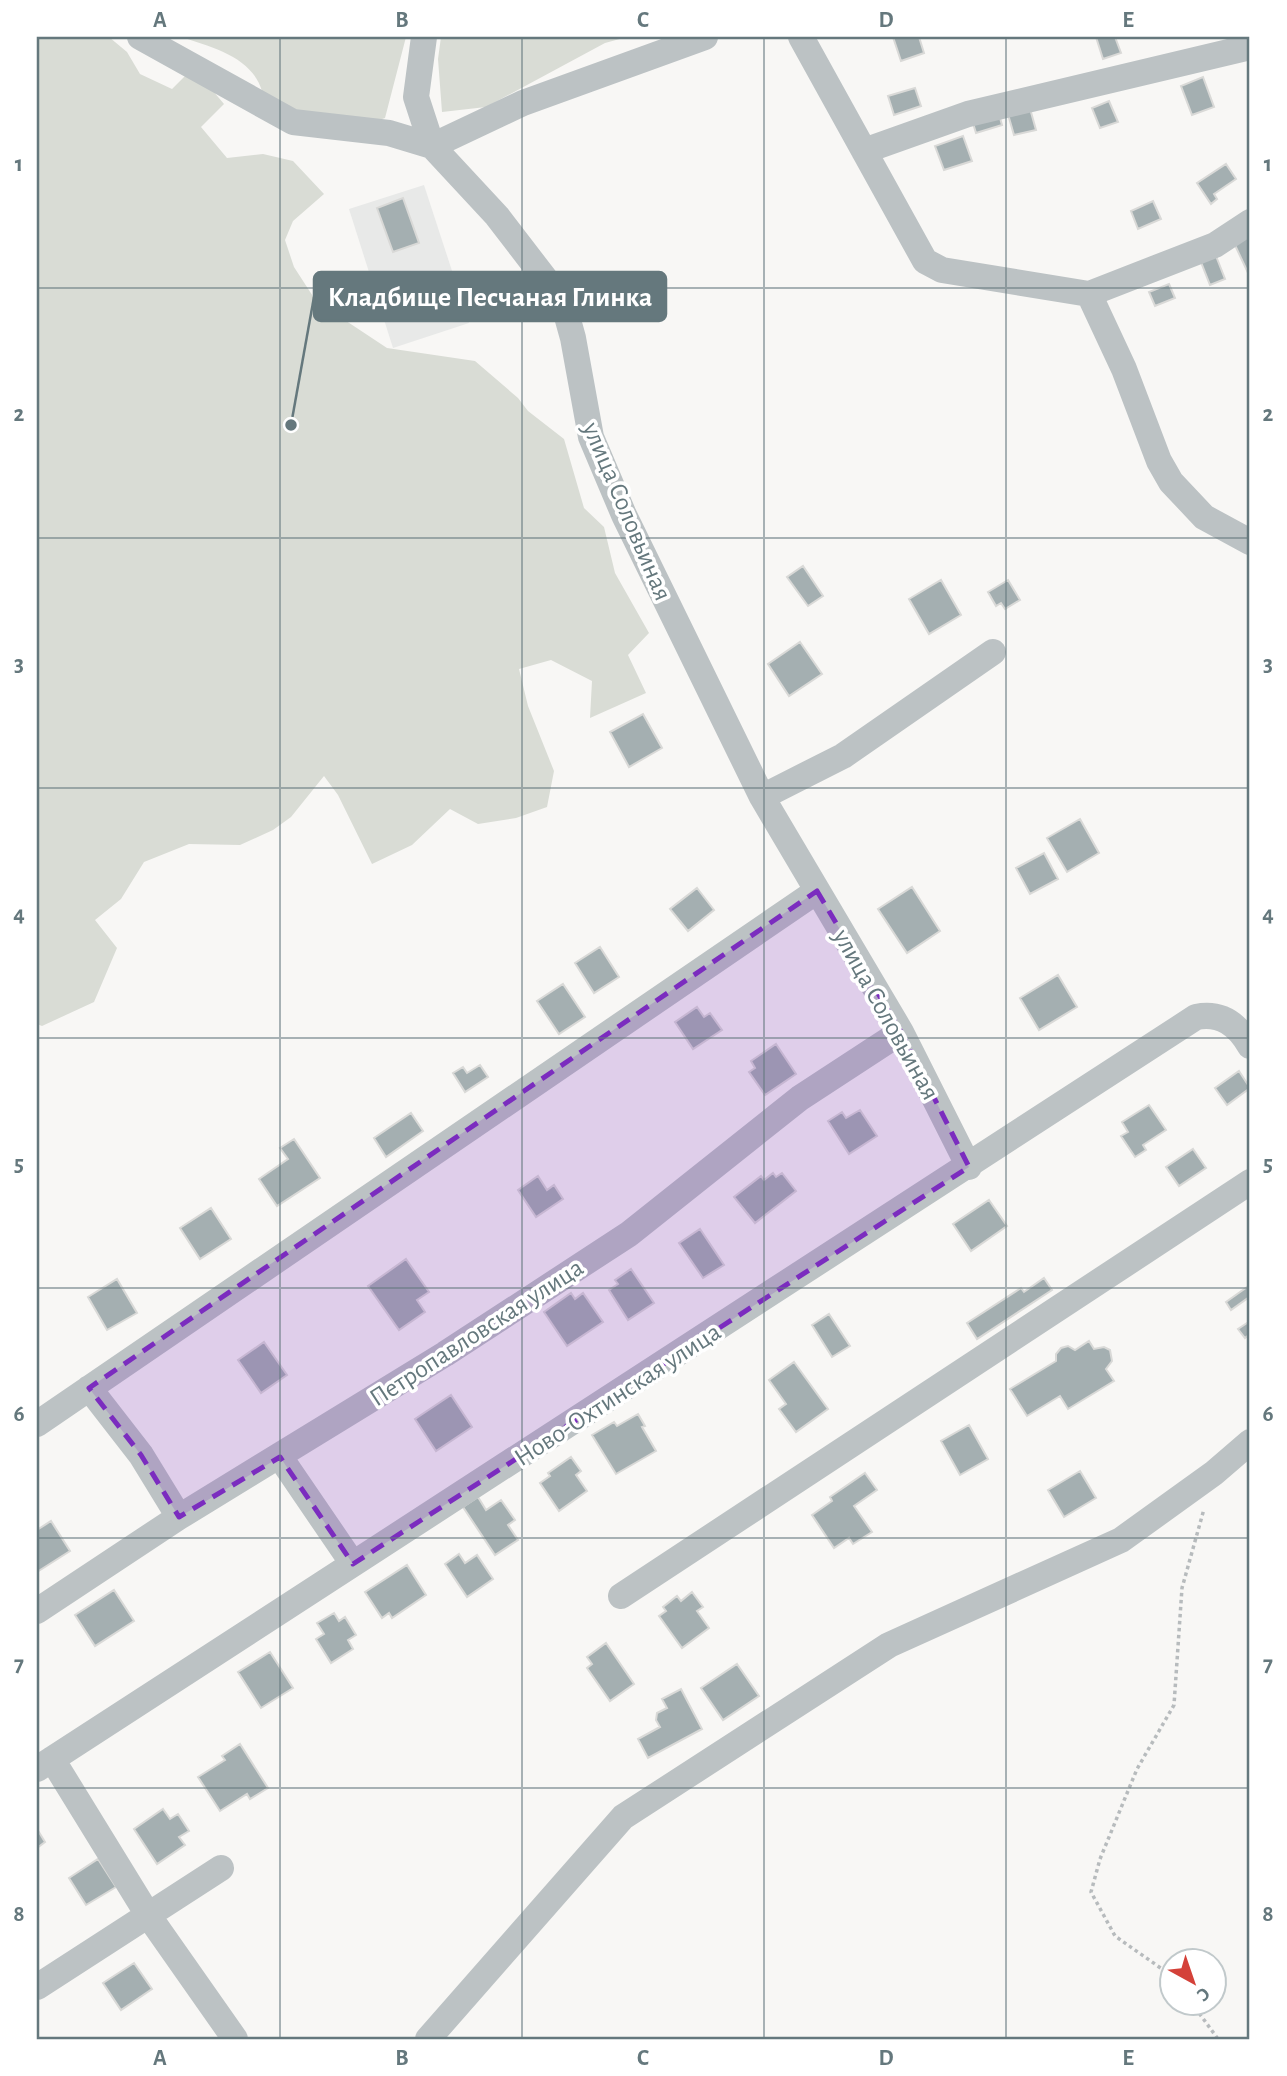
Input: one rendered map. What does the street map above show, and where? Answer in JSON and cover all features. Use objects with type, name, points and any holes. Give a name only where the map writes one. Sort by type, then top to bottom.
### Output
[{"type":"street","points":[[140,37],[293,122],[389,134],[432,146],[523,103],[705,37]]},
{"type":"street","points":[[425,37],[416,97],[432,146]]},
{"type":"street","points":[[802,37],[925,261],[942,270],[1089,294],[1215,245],[1250,222]]},
{"type":"street","points":[[864,150],[968,114],[1250,47]]},
{"type":"street","name":"улица Соловьиная","points":[[432,146],[497,216],[563,302],[573,338],[591,438],[624,515],[762,797],[901,1032],[969,1167]]},
{"type":"street","points":[[1089,294],[1124,369],[1159,461],[1171,482],[1204,517],[1250,542]]},
{"type":"street","points":[[762,797],[843,756],[993,652]]},
{"type":"street","points":[[37,1424],[817,891]]},
{"type":"street","name":"Ново-Охтинская улица","points":[[44,1764],[969,1167],[1196,1017],[1210,1014],[1222,1018],[1233,1025],[1250,1046]]},
{"type":"street","name":"Петропавловская улица","points":[[37,1611],[179,1517],[280,1457],[629,1234],[800,1098],[901,1032]]},
{"type":"street","points":[[621,1596],[1250,1182]]},
{"type":"street","points":[[89,1388],[141,1455],[179,1517]]},
{"type":"street","points":[[428,2039],[623,1817],[888,1645],[1121,1541],[1214,1473],[1250,1442]]},
{"type":"street","points":[[280,1457],[353,1564]]},
{"type":"street","points":[[44,1764],[235,2039]]},
{"type":"street","points":[[37,1987],[221,1868]]},
{"type":"path","points":[[1158,1967],[1115,1936],[1091,1892],[1100,1860],[1137,1769],[1174,1705],[1182,1588],[1214,1473]]},
{"type":"path","points":[[1201,2016],[1218,2039]]},
{"type":"highlighted area","points":[[817,891],[901,1032],[969,1167],[353,1564],[280,1457],[179,1517],[141,1455],[89,1388]]},
{"type":"shaded area","points":[[37,37],[109,37],[127,52],[140,74],[172,89],[185,76],[208,85],[224,104],[201,127],[227,158],[263,154],[293,161],[324,194],[293,221],[285,240],[294,267],[316,301],[387,348],[475,361],[518,398],[528,411],[564,439],[584,508],[604,527],[615,573],[649,633],[628,655],[646,693],[590,718],[592,681],[551,660],[519,669],[528,706],[554,771],[547,807],[516,818],[478,824],[450,809],[412,845],[372,864],[338,795],[324,776],[291,817],[273,830],[240,845],[189,844],[144,862],[121,899],[95,920],[117,948],[94,1002],[42,1026],[37,1024]]},
{"type":"shaded area","points":[[181,37],[406,37],[385,118],[366,125],[303,117],[262,91],[257,79],[240,62],[218,50]]},
{"type":"shaded area","points":[[441,37],[627,37],[605,43],[486,107],[442,112],[438,59]]},
{"type":"shaded area","points":[[424,185],[469,323],[393,348],[349,209]]},
{"type":"building","points":[[893,37],[919,37],[924,53],[901,61]]},
{"type":"building","points":[[1096,37],[1115,37],[1121,53],[1103,59]]},
{"type":"building","points":[[1203,77],[1214,107],[1192,115],[1181,86]]},
{"type":"building","points":[[915,88],[921,106],[894,115],[888,96]]},
{"type":"building","points":[[1109,101],[1118,122],[1100,128],[1092,108]]},
{"type":"building","points":[[1029,105],[1036,130],[1014,135],[1007,111]]},
{"type":"building","points":[[998,111],[1002,125],[976,133],[972,120]]},
{"type":"building","points":[[963,136],[972,161],[944,170],[935,146]]},
{"type":"building","points":[[1226,164],[1236,179],[1214,194],[1217,199],[1211,204],[1197,183]]},
{"type":"building","points":[[403,198],[419,243],[393,252],[377,208]]},
{"type":"building","points":[[1153,201],[1161,219],[1138,229],[1131,211]]},
{"type":"building","points":[[1250,236],[1250,277],[1234,243]]},
{"type":"building","points":[[1216,256],[1225,279],[1210,285],[1201,262]]},
{"type":"building","points":[[1169,284],[1175,298],[1155,306],[1149,292]]},
{"type":"building","points":[[803,566],[823,596],[808,606],[787,577]]},
{"type":"building","points":[[941,580],[961,615],[929,634],[909,599]]},
{"type":"building","points":[[1008,580],[1020,600],[1005,609],[1001,603],[996,606],[988,592]]},
{"type":"building","points":[[800,642],[822,674],[789,696],[768,664]]},
{"type":"building","points":[[643,714],[662,748],[629,767],[610,732]]},
{"type":"building","points":[[1080,819],[1099,853],[1067,872],[1047,838]]},
{"type":"building","points":[[1044,853],[1058,879],[1030,894],[1016,868]]},
{"type":"building","points":[[912,887],[940,931],[907,953],[878,909]]},
{"type":"building","points":[[697,888],[714,910],[688,931],[670,909]]},
{"type":"building","points":[[600,947],[619,977],[594,993],[575,963]]},
{"type":"building","points":[[1058,975],[1077,1007],[1039,1030],[1020,998]]},
{"type":"building","points":[[563,984],[585,1017],[559,1034],[537,1001]]},
{"type":"building","points":[[697,1007],[704,1017],[710,1013],[722,1030],[693,1049],[675,1022]]},
{"type":"building","points":[[776,1044],[796,1074],[765,1095],[749,1072],[755,1068],[751,1061]]},
{"type":"building","points":[[480,1065],[488,1077],[465,1092],[453,1073],[463,1067],[467,1073]]},
{"type":"building","points":[[1239,1071],[1250,1088],[1227,1105],[1215,1088]]},
{"type":"building","points":[[1149,1105],[1166,1130],[1143,1145],[1146,1150],[1135,1157],[1121,1136],[1128,1132],[1122,1122]]},
{"type":"building","points":[[860,1110],[877,1136],[849,1154],[828,1121],[842,1112],[846,1118]]},
{"type":"building","points":[[411,1113],[423,1131],[386,1157],[374,1138]]},
{"type":"building","points":[[294,1139],[320,1178],[277,1206],[259,1179],[288,1159],[280,1148]]},
{"type":"building","points":[[1193,1149],[1206,1168],[1179,1186],[1166,1167]]},
{"type":"building","points":[[773,1173],[776,1177],[782,1173],[796,1191],[755,1223],[734,1197],[761,1176],[764,1180]]},
{"type":"building","points":[[538,1176],[547,1190],[554,1185],[563,1199],[536,1217],[518,1190]]},
{"type":"building","points":[[989,1200],[1007,1226],[971,1251],[953,1224]]},
{"type":"building","points":[[211,1208],[231,1239],[200,1259],[180,1228]]},
{"type":"building","points":[[700,1229],[724,1265],[703,1278],[679,1243]]},
{"type":"building","points":[[406,1259],[429,1292],[417,1300],[425,1312],[399,1330],[368,1286]]},
{"type":"building","points":[[631,1269],[654,1303],[628,1320],[609,1290],[618,1284],[615,1280]]},
{"type":"building","points":[[1044,1278],[1052,1290],[977,1339],[967,1323],[1021,1288],[1024,1292]]},
{"type":"building","points":[[117,1279],[137,1313],[107,1330],[88,1297]]},
{"type":"building","points":[[1250,1285],[1250,1301],[1248,1298],[1231,1310],[1226,1302]]},
{"type":"building","points":[[571,1293],[575,1299],[583,1293],[603,1322],[567,1346],[544,1312]]},
{"type":"building","points":[[829,1314],[850,1346],[832,1357],[812,1325]]},
{"type":"building","points":[[1250,1321],[1250,1334],[1245,1338],[1238,1329]]},
{"type":"building","points":[[1089,1341],[1094,1349],[1104,1347],[1110,1350],[1112,1361],[1106,1369],[1114,1381],[1068,1409],[1060,1396],[1027,1416],[1010,1389],[1056,1361],[1056,1354],[1061,1348],[1068,1346],[1075,1350]]},
{"type":"building","points":[[264,1342],[287,1375],[261,1393],[238,1360]]},
{"type":"building","points":[[794,1362],[828,1409],[796,1432],[779,1409],[786,1404],[769,1380]]},
{"type":"building","points":[[451,1395],[472,1427],[436,1451],[415,1419]]},
{"type":"building","points":[[638,1414],[656,1451],[616,1474],[592,1435],[614,1422],[617,1426]]},
{"type":"building","points":[[969,1425],[988,1459],[960,1475],[941,1441]]},
{"type":"building","points":[[571,1457],[581,1471],[576,1475],[587,1491],[559,1511],[540,1483],[550,1476],[548,1473]]},
{"type":"building","points":[[1080,1471],[1096,1498],[1064,1517],[1048,1490]]},
{"type":"building","points":[[865,1473],[877,1490],[854,1506],[872,1532],[853,1544],[849,1538],[834,1548],[812,1515],[832,1501],[830,1497]]},
{"type":"building","points":[[478,1497],[486,1510],[501,1500],[515,1520],[508,1525],[518,1540],[495,1555],[463,1507]]},
{"type":"building","points":[[51,1521],[70,1551],[37,1572],[37,1530]]},
{"type":"building","points":[[459,1554],[465,1563],[477,1555],[493,1579],[467,1597],[445,1564]]},
{"type":"building","points":[[407,1565],[426,1595],[392,1618],[389,1613],[382,1618],[365,1592]]},
{"type":"building","points":[[114,1590],[134,1621],[95,1646],[75,1615]]},
{"type":"building","points":[[692,1592],[703,1607],[697,1611],[709,1628],[682,1648],[659,1616],[666,1611],[663,1607],[677,1596],[681,1601]]},
{"type":"building","points":[[334,1613],[339,1621],[345,1617],[356,1635],[348,1640],[353,1649],[331,1663],[316,1639],[324,1634],[317,1623]]},
{"type":"building","points":[[606,1643],[634,1684],[610,1701],[587,1668],[592,1664],[587,1657]]},
{"type":"building","points":[[270,1652],[293,1688],[261,1708],[238,1672]]},
{"type":"building","points":[[737,1664],[759,1696],[723,1720],[701,1688]]},
{"type":"building","points":[[681,1689],[702,1729],[648,1758],[638,1739],[660,1727],[656,1720],[657,1713],[667,1708],[662,1699]]},
{"type":"building","points":[[240,1744],[268,1788],[250,1799],[247,1794],[220,1811],[198,1777],[225,1760],[222,1756]]},
{"type":"building","points":[[163,1809],[170,1819],[178,1814],[189,1831],[179,1837],[185,1845],[157,1864],[134,1829]]},
{"type":"building","points":[[37,1829],[45,1842],[37,1848]]},
{"type":"building","points":[[98,1859],[116,1887],[86,1905],[69,1878]]},
{"type":"building","points":[[134,1963],[152,1989],[121,2010],[103,1983]]},
{"type":"place","name":"Кладбище Песчаная Глинка","points":[[291,425]]}]
